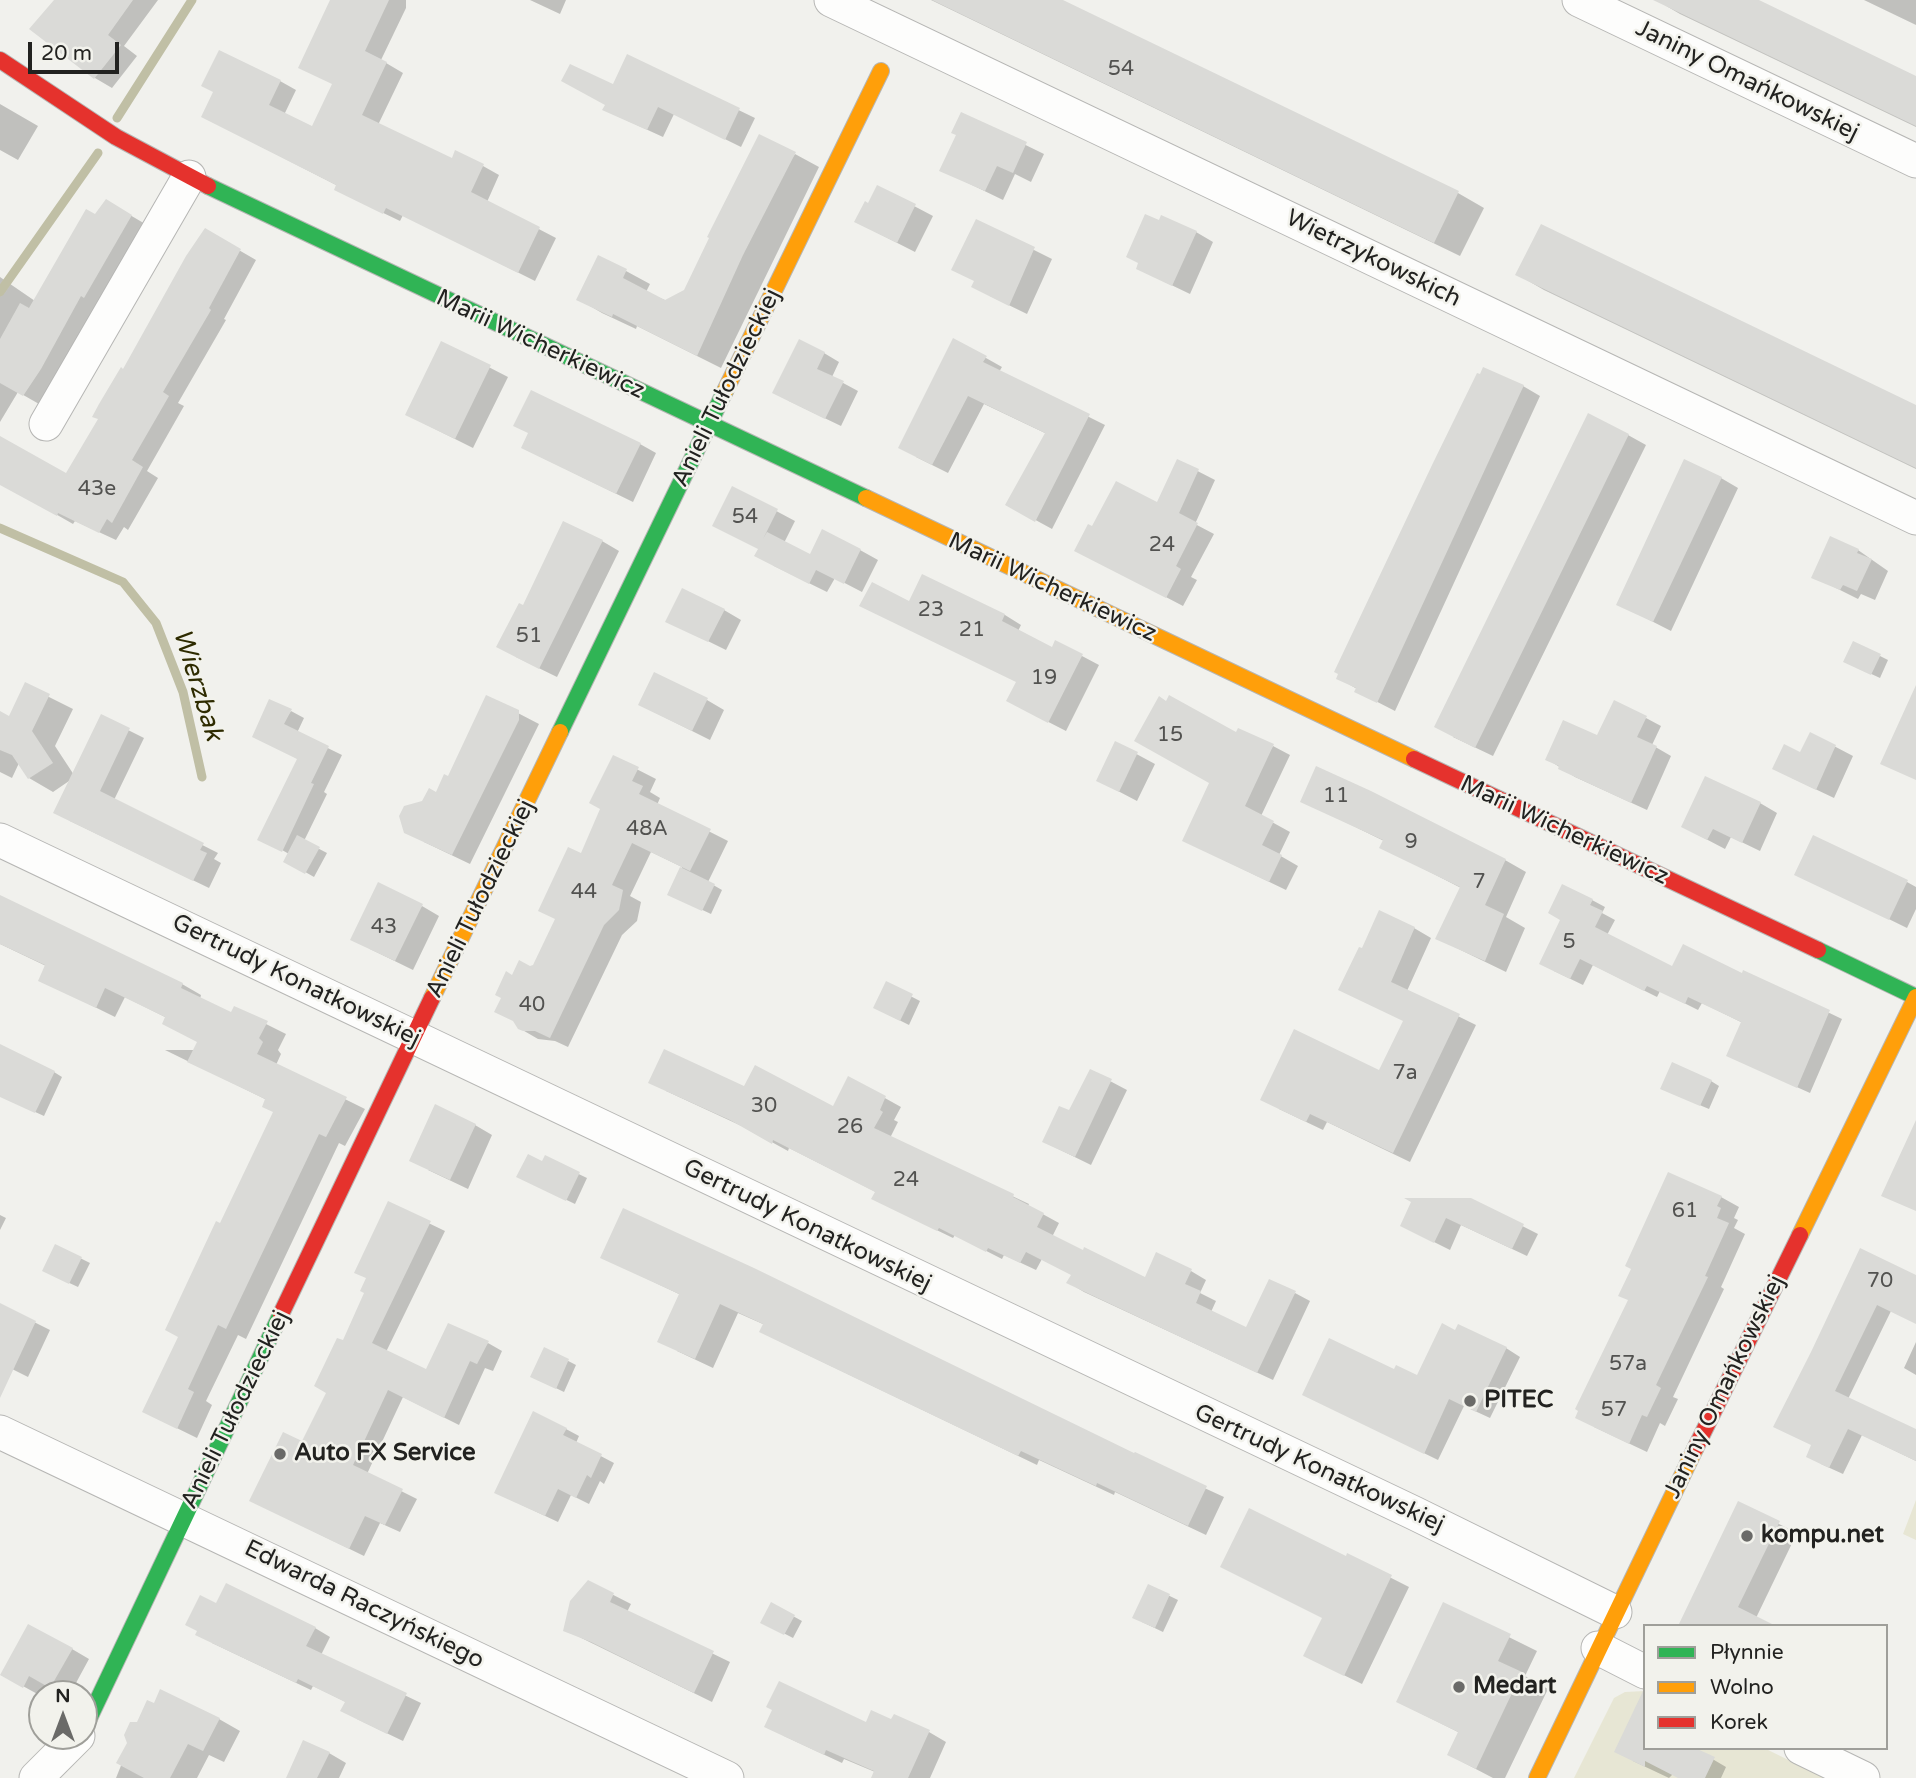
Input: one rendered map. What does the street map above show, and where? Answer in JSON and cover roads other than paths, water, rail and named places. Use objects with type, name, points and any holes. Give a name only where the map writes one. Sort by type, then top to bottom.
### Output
[{"type":"street","name":"Wietrzykowskich","points":[[831,0],[1916,518]]},
{"type":"street","name":"Janiny Omańkowskiej","points":[[1588,2],[1916,161]]},
{"type":"street","name":"Marii Wicherkiewicz","points":[[0,60],[64,105],[189,177],[1916,997]]},
{"type":"street","name":"Anieli Tułodzieckiej","points":[[98,1703],[708,425],[881,71]]},
{"type":"street","points":[[46,424],[189,177]]},
{"type":"street","name":"Gertrudy Konatkowskiej","points":[[0,839],[1414,1513],[1615,1612]]},
{"type":"street","name":"Janiny Omańkowskiej","points":[[1536,1778],[1916,997]]},
{"type":"street","name":"Edwarda Raczyńskiego","points":[[0,1432],[727,1778]]},
{"type":"street","points":[[1598,1648],[1643,1671]]},
{"type":"street","points":[[36,1778],[64,1750]]},
{"type":"street","points":[[1805,1750],[1863,1778]]},
{"type":"waterway","name":"Wierzbak","points":[[117,118],[192,0]]},
{"type":"waterway","name":"Wierzbak","points":[[0,292],[98,153]]},
{"type":"waterway","name":"Wierzbak","points":[[0,528],[123,582],[156,623],[183,692],[202,777]]},
{"type":"place","name":"PITEC","points":[[1470,1401]]},
{"type":"place","name":"Auto FX Service","points":[[280,1454]]},
{"type":"place","name":"kompu.net","points":[[1747,1536]]},
{"type":"place","name":"Medart","points":[[1459,1687]]}]
